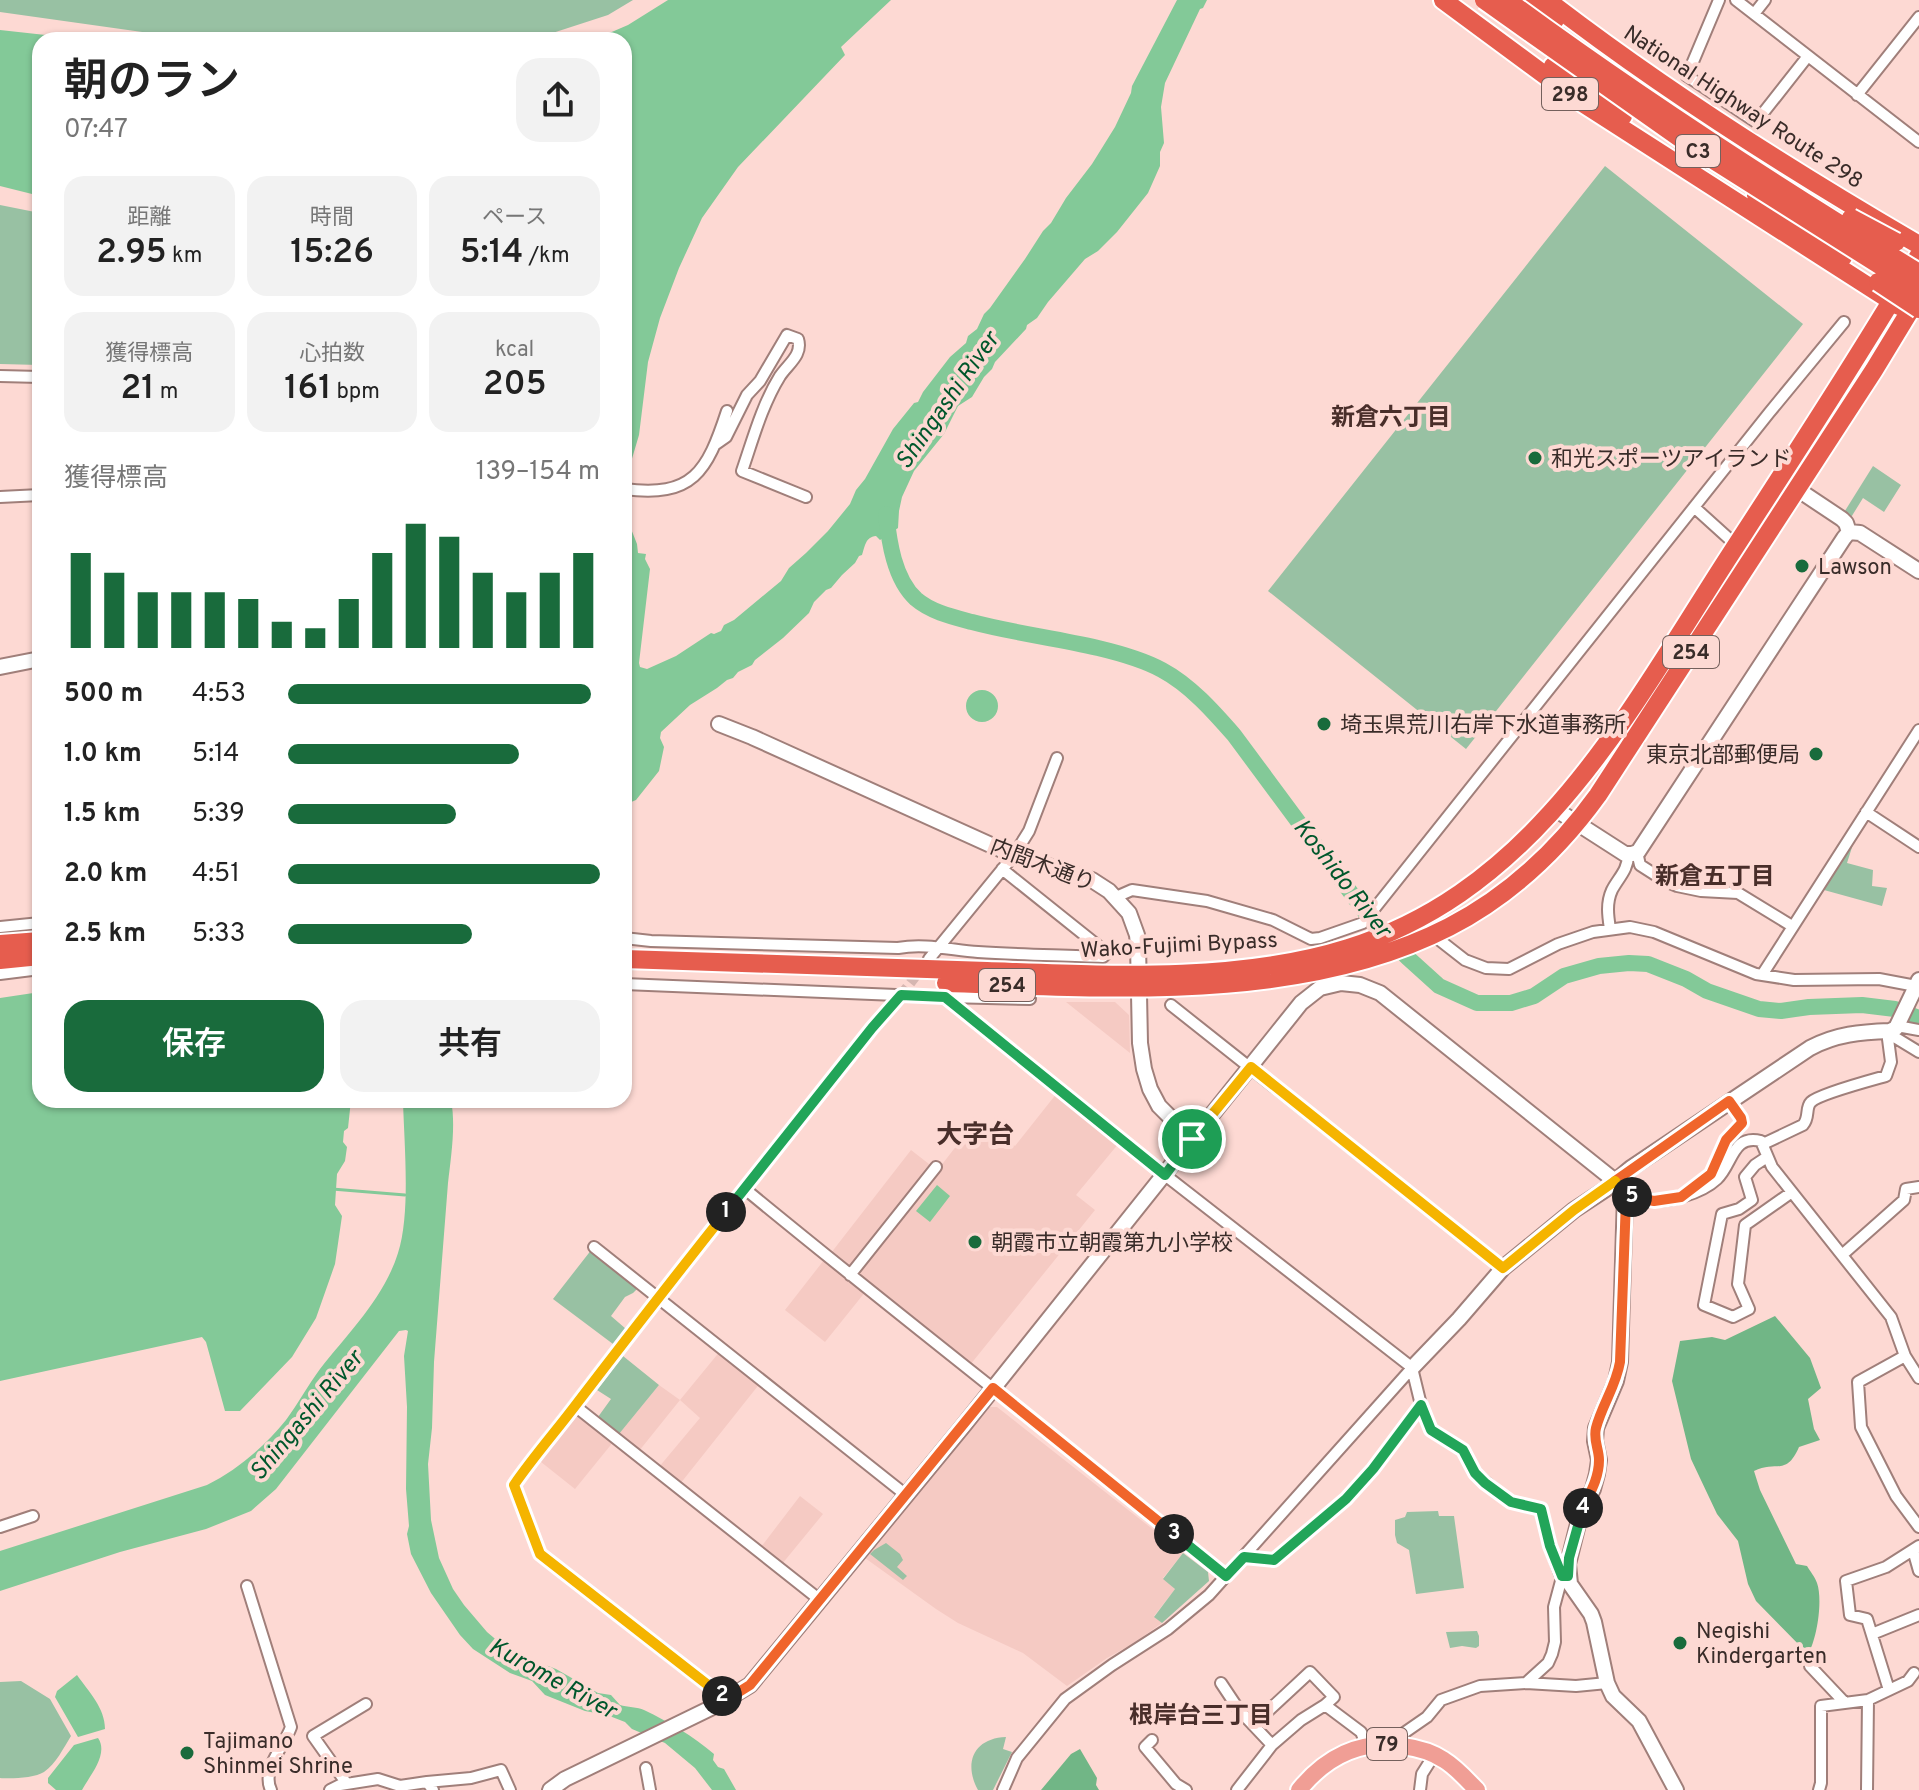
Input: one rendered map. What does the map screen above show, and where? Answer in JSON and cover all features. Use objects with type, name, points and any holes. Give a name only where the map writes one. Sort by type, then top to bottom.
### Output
[{"type":"highway","name":"298","points":[[1443,0],[1584,104],[1891,302],[1916,297]]},
{"type":"highway","points":[[1462,0],[1625,117],[1830,257],[1841,270]]},
{"type":"highway","name":"C3","points":[[1484,0],[1691,146],[1916,297]]},
{"type":"highway","name":"C3","points":[[1507,0],[1735,159],[1916,297]]},
{"type":"highway","points":[[1528,0],[1676,101],[1733,132]]},
{"type":"highway","name":"National Highway Route 298","points":[[1547,0],[1590,34],[1733,132],[1919,245]]},
{"type":"highway","points":[[1735,159],[1919,255]]},
{"type":"highway","points":[[1824,190],[1916,297]]},
{"type":"highway","name":"Wako-Fujimi Bypass","points":[[1381,946],[1426,937],[1473,913],[1545,857],[1577,823],[1626,753],[1797,489],[1916,297],[1919,255]]},
{"type":"highway","name":"Wako-Fujimi Bypass","points":[[632,959],[1071,974],[1226,983],[1342,966],[1381,946],[1406,926],[1488,874],[1508,858],[1555,809],[1627,713],[1891,302],[1916,297]]},
{"type":"highway","points":[[0,944],[32,942]]},
{"type":"highway","points":[[0,960],[32,957]]},
{"type":"highway","name":"Wako-Fujimi Bypass","points":[[632,971],[1030,986],[1139,980]]},
{"type":"main road","name":"79","points":[[1299,1790],[1314,1772],[1345,1752],[1388,1744],[1407,1746],[1434,1755],[1450,1764],[1477,1790]]},
{"type":"street","points":[[1719,0],[1687,76],[1756,122],[1808,56]]},
{"type":"street","points":[[1736,0],[1919,142]]},
{"type":"street","points":[[1754,14],[1765,0]]},
{"type":"street","points":[[1857,95],[1919,17]]},
{"type":"street","points":[[1116,897],[1132,890],[1207,901],[1273,920],[1311,939],[1363,923],[1844,322]]},
{"type":"street","points":[[716,444],[726,437],[747,395],[760,381],[787,335],[798,339],[798,353],[770,394],[742,471],[806,497]]},
{"type":"street","points":[[0,376],[32,377]]},
{"type":"street","points":[[632,491],[666,491],[682,485],[698,473],[716,444],[727,411]]},
{"type":"street","points":[[1797,489],[1842,519],[1849,532]]},
{"type":"street","points":[[0,497],[32,495]]},
{"type":"street","points":[[1694,507],[1736,545]]},
{"type":"street","points":[[1610,929],[1609,899],[1632,854],[1743,694],[1845,536],[1856,531],[1863,534],[1919,571]]},
{"type":"street","points":[[0,667],[32,661]]},
{"type":"street","name":"内間木通り","points":[[722,726],[1014,855],[1092,880],[1116,897],[1129,913],[1137,935],[1140,1043],[1147,1079],[1159,1106],[1192,1139]]},
{"type":"street","points":[[1762,975],[1919,730]]},
{"type":"street","points":[[929,959],[1014,855],[1029,831],[1057,758]]},
{"type":"street","points":[[1555,809],[1632,854],[1640,865],[1665,881],[1688,889],[1738,893],[1792,926]]},
{"type":"street","points":[[1866,812],[1919,847]]},
{"type":"street","points":[[632,939],[882,948],[938,947],[980,952],[1103,957],[1107,953],[1002,869]]},
{"type":"street","points":[[0,927],[32,924]]},
{"type":"street","points":[[1426,937],[1465,960],[1486,968],[1509,969],[1558,944],[1593,932],[1630,927],[1654,932],[1762,975],[1794,980],[1879,979],[1918,983],[1888,1039],[1891,1062],[1886,1076],[1810,1102],[1803,1125],[1763,1144]]},
{"type":"street","points":[[0,974],[32,970]]},
{"type":"street","points":[[550,1790],[565,1779],[634,1747],[750,1685],[1165,1175],[1289,1016],[1313,992],[1341,983],[1367,987],[1380,993],[1615,1181],[1625,1195],[1620,1362],[1616,1381],[1596,1428],[1598,1467],[1593,1489],[1581,1512],[1574,1536],[1568,1576],[1573,1590],[1594,1622],[1607,1683],[1617,1702],[1641,1726],[1669,1787]]},
{"type":"street","points":[[632,984],[1030,999],[1030,986]]},
{"type":"street","points":[[726,1700],[540,1554],[514,1485],[659,1297],[901,995]]},
{"type":"street","points":[[945,997],[1165,1175],[1412,1368],[1431,1430],[1463,1450],[1475,1473],[1511,1502],[1541,1509],[1560,1574],[1568,1576]]},
{"type":"street","points":[[1171,1005],[1503,1268]]},
{"type":"street","points":[[1896,1026],[1896,1038],[1919,1052]]},
{"type":"street","points":[[1003,1790],[1017,1758],[1065,1699],[1168,1629],[1209,1595],[1503,1268],[1574,1210],[1729,1101],[1820,1042],[1896,1026],[1919,1030]]},
{"type":"street","points":[[1681,1197],[1711,1174],[1726,1140],[1742,1123],[1729,1101]]},
{"type":"street","points":[[1625,1195],[1660,1201],[1705,1188],[1719,1178],[1743,1141],[1761,1141],[1772,1167],[1891,1317],[1905,1356],[1919,1378]]},
{"type":"street","points":[[1767,1157],[1745,1177],[1752,1200],[1739,1209],[1722,1214],[1704,1305],[1733,1317],[1749,1309],[1738,1284],[1745,1225],[1792,1192]]},
{"type":"street","points":[[850,1275],[936,1167]]},
{"type":"street","points":[[1842,1255],[1904,1200],[1906,1189],[1919,1187]]},
{"type":"street","points":[[745,1189],[1226,1576]]},
{"type":"street","points":[[594,1247],[906,1495]]},
{"type":"street","points":[[1905,1356],[1858,1382],[1861,1427],[1896,1496],[1919,1527]]},
{"type":"street","points":[[1244,1557],[1274,1560],[1346,1499],[1421,1405]]},
{"type":"street","points":[[575,1406],[820,1600]]},
{"type":"street","points":[[0,1527],[33,1516]]},
{"type":"street","points":[[1889,1690],[1867,1619],[1850,1615],[1846,1581],[1886,1567],[1916,1548],[1919,1571]]},
{"type":"street","points":[[1526,1683],[1548,1663],[1552,1654],[1555,1642],[1554,1607],[1561,1581],[1568,1576]]},
{"type":"street","points":[[247,1586],[291,1727],[270,1766],[268,1783],[271,1790]]},
{"type":"street","points":[[1872,1634],[1919,1615]]},
{"type":"street","points":[[1810,1666],[1845,1703]]},
{"type":"street","points":[[1237,1790],[1272,1745],[1334,1697],[1310,1672],[1253,1725]]},
{"type":"street","points":[[1819,1790],[1821,1706],[1868,1700],[1908,1681],[1914,1673]]},
{"type":"street","points":[[1221,1683],[1239,1710],[1272,1745]]},
{"type":"street","points":[[1388,1744],[1427,1717],[1441,1700],[1480,1686],[1607,1683]]},
{"type":"street","points":[[1867,1790],[1868,1700]]},
{"type":"street","points":[[366,1704],[313,1736],[337,1788],[378,1779],[400,1786],[430,1786],[501,1770],[510,1790]]},
{"type":"street","points":[[1325,1705],[1361,1732],[1364,1739],[1361,1747]]},
{"type":"street","points":[[1152,1740],[1145,1747],[1176,1784],[1186,1790]]},
{"type":"street","points":[[1420,1790],[1422,1774],[1434,1755]]},
{"type":"street","points":[[646,1768],[650,1790]]},
{"type":"shaded area","points":[[0,0],[633,0],[608,15],[556,32],[142,32],[0,12]]},
{"type":"shaded area","name":"和光スポーツアイランド","points":[[1605,166],[1803,324],[1466,749],[1268,591]]},
{"type":"shaded area","points":[[0,205],[32,211],[32,365],[0,364]]},
{"type":"shaded area","points":[[1873,466],[1901,485],[1884,512],[1863,498],[1850,519],[1843,514]]},
{"type":"shaded area","points":[[1854,841],[1847,863],[1873,870],[1872,886],[1887,888],[1882,906],[1824,890]]},
{"type":"shaded area","points":[[1066,1002],[1115,1002],[1129,1015],[1130,1053]]},
{"type":"shaded area","name":"朝霞市立朝霞第九小学校","points":[[1057,1093],[1119,1143],[1076,1195],[1095,1210],[970,1365],[857,1274],[978,1118],[1015,1146]]},
{"type":"shaded area","points":[[911,1150],[929,1164],[930,1169],[852,1269],[831,1253]]},
{"type":"shaded area","points":[[592,1249],[638,1288],[625,1297],[611,1316],[626,1329],[613,1344],[553,1299]]},
{"type":"shaded area","points":[[824,1260],[866,1291],[825,1342],[785,1310]]},
{"type":"shaded area","points":[[1775,1316],[1810,1358],[1821,1388],[1808,1399],[1814,1429],[1820,1440],[1799,1447],[1785,1465],[1754,1471],[1796,1564],[1807,1566],[1817,1583],[1818,1619],[1808,1654],[1756,1601],[1748,1584],[1738,1541],[1717,1514],[1691,1459],[1672,1381],[1680,1341],[1712,1337],[1725,1340]]},
{"type":"shaded area","points":[[721,1350],[761,1382],[680,1484],[659,1467],[700,1418],[680,1400]]},
{"type":"shaded area","points":[[623,1356],[659,1385],[619,1434],[598,1417],[611,1399],[597,1390]]},
{"type":"shaded area","points":[[659,1385],[680,1400],[639,1451],[619,1434]]},
{"type":"shaded area","points":[[989,1407],[997,1407],[1183,1553],[1163,1578],[1175,1589],[1154,1616],[1162,1623],[1067,1686],[1023,1653],[958,1623],[865,1558]]},
{"type":"shaded area","points":[[571,1414],[582,1414],[614,1441],[575,1489],[536,1458]]},
{"type":"shaded area","points":[[800,1496],[823,1514],[782,1564],[761,1547]]},
{"type":"shaded area","points":[[1438,1511],[1439,1516],[1454,1516],[1464,1588],[1416,1594],[1409,1550],[1397,1543],[1395,1520],[1405,1517],[1407,1512]]},
{"type":"shaded area","points":[[886,1543],[903,1560],[897,1567],[907,1576],[903,1580],[870,1554]]},
{"type":"shaded area","points":[[1183,1553],[1208,1572],[1209,1581],[1162,1623],[1154,1617],[1175,1589],[1163,1579]]},
{"type":"shaded area","points":[[1477,1631],[1479,1646],[1476,1648],[1450,1648],[1446,1632]]},
{"type":"shaded area","points":[[21,1681],[50,1699],[71,1736],[56,1760],[44,1772],[29,1777],[0,1778],[0,1682]]},
{"type":"shaded area","points":[[1006,1737],[1003,1749],[1012,1752],[993,1790],[978,1790],[972,1770],[974,1754],[986,1742]]},
{"type":"shaded area","points":[[1080,1749],[1097,1778],[1099,1790],[1041,1790],[1071,1754]]},
{"type":"water","points":[[668,0],[891,0],[841,47],[845,55],[738,167],[702,218],[660,318],[648,362],[639,435],[632,459],[632,32],[612,32]]},
{"type":"water","name":"Shingashi River","points":[[1177,0],[1207,0],[1165,83],[1161,107],[1164,143],[1160,166],[1148,193],[1117,232],[1085,259],[1037,318],[1027,325],[995,362],[972,397],[958,406],[944,434],[914,471],[902,497],[898,528],[880,540],[876,536],[870,538],[862,555],[783,638],[752,665],[690,705],[661,732],[664,747],[659,771],[632,802],[632,531],[638,553],[646,554],[650,569],[639,663],[640,667],[647,669],[676,656],[711,633],[721,631],[724,625],[781,581],[789,568],[828,531],[850,504],[893,429],[918,402],[950,357],[977,329],[984,314],[1092,164],[1115,127],[1132,86]]},
{"type":"water","points":[[0,30],[32,34],[32,194],[0,186]]},
{"type":"water","points":[[982,690],[993,695],[998,706],[993,717],[982,722],[971,717],[966,706],[971,695]]},
{"type":"water","points":[[32,993],[32,1108],[350,1108],[348,1128],[344,1131],[343,1142],[347,1147],[345,1161],[337,1174],[335,1205],[342,1216],[335,1264],[316,1318],[292,1357],[240,1411],[225,1411],[202,1337],[0,1381],[0,998]]},
{"type":"water","points":[[403,1108],[452,1108],[452,1141],[428,1464],[431,1520],[439,1558],[453,1589],[487,1632],[500,1643],[598,1693],[611,1695],[620,1705],[642,1709],[698,1741],[714,1754],[713,1760],[724,1769],[736,1790],[712,1790],[695,1768],[665,1743],[632,1729],[625,1722],[545,1695],[532,1681],[510,1673],[473,1649],[460,1635],[431,1593],[411,1554],[407,1534],[406,1330],[399,1331],[276,1489],[251,1511],[206,1529],[120,1552],[0,1591],[0,1551],[207,1485],[230,1472],[270,1439],[375,1300],[392,1269],[402,1237],[406,1198]]},
{"type":"water","points":[[937,1185],[950,1196],[930,1222],[916,1211]]},
{"type":"water","points":[[77,1675],[99,1707],[105,1729],[78,1737],[55,1697],[57,1691]]},
{"type":"water","points":[[98,1738],[100,1758],[82,1790],[56,1790],[48,1783],[48,1778],[74,1745]]},
{"type":"waterway","name":"Koshido River","points":[[886,514],[891,547],[902,581],[916,599],[928,607],[987,626],[1082,644],[1130,657],[1162,670],[1192,691],[1234,735],[1374,924],[1439,986],[1477,1003],[1511,1003],[1534,996],[1564,976],[1599,966],[1648,964],[1707,991],[1759,1009],[1781,1011],[1862,1005],[1895,1009],[1919,1018]]},
{"type":"waterway","points":[[332,1189],[405,1195]]},
{"type":"tunnel","points":[[901,995],[922,968]]},
{"type":"place","name":"和光スポーツアイランド","points":[[1535,458]]},
{"type":"place","name":"Lawson","points":[[1802,566]]},
{"type":"place","name":"埼玉県荒川右岸下水道事務所","points":[[1324,724]]},
{"type":"place","name":"東京北部郵便局","points":[[1816,754]]},
{"type":"place","name":"朝霞市立朝霞第九小学校","points":[[975,1242]]},
{"type":"place","name":"Negishi Kindergarten","points":[[1680,1643]]},
{"type":"place","name":"Tajimano Shinmei Shrine","points":[[187,1753]]},
{"type":"district","name":"新倉六丁目","points":[[1391,417]]},
{"type":"district","name":"新倉五丁目","points":[[1715,876]]},
{"type":"district","name":"大字台","points":[[975,1134]]},
{"type":"district","name":"根岸台三丁目","points":[[1201,1715]]},
{"type":"route","points":[[1192,1139],[1165,1175],[945,997],[901,995],[659,1297],[514,1485],[540,1554],[726,1700],[753,1682],[993,1388],[1226,1576],[1244,1557],[1274,1560],[1346,1499],[1421,1405],[1431,1430],[1463,1450],[1475,1473],[1485,1483],[1511,1502],[1541,1509],[1560,1574],[1568,1576],[1574,1536],[1581,1512],[1593,1489],[1598,1467],[1596,1428],[1616,1381],[1620,1362],[1626,1200],[1615,1181],[1729,1101],[1742,1123],[1726,1140],[1711,1174],[1681,1197],[1648,1201],[1625,1195],[1615,1181],[1503,1268],[1251,1067],[1192,1139]]},
{"type":"water label","name":"Kurome River","points":[[553,1678]]}]
